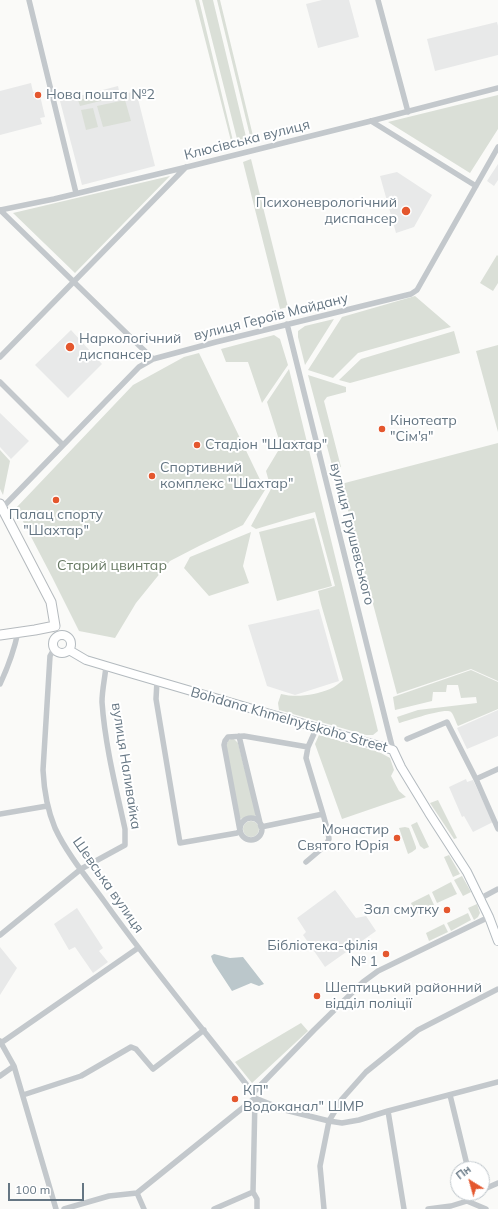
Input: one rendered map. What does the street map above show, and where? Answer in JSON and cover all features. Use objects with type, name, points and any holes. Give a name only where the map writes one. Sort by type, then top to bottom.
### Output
[{"type":"main road","points":[[1,506],[51,602],[55,626],[59,635]]},
{"type":"main road","points":[[0,635],[55,626]]},
{"type":"main road","points":[[59,635],[65,635],[70,638],[71,644],[69,650],[64,653],[56,651],[53,646],[54,638],[59,635]]},
{"type":"main road","name":"Bohdana Khmelnytskoho Street","points":[[69,650],[86,660],[242,707],[317,727],[393,750],[401,767],[467,872],[481,898],[498,942]]},
{"type":"street","points":[[29,0],[76,194]]},
{"type":"street","points":[[378,0],[408,112]]},
{"type":"street","name":"Клюсівська вулиця","points":[[0,210],[76,194],[187,167],[498,88]]},
{"type":"street","points":[[372,121],[476,186]]},
{"type":"street","name":"вулиця Героїв Майдану","points":[[1,506],[139,368],[153,359],[411,294],[417,290],[498,147]]},
{"type":"street","points":[[0,357],[187,167]]},
{"type":"street","points":[[0,210],[153,359]]},
{"type":"street","name":"вулиця Грушевського","points":[[288,324],[393,750]]},
{"type":"street","points":[[0,382],[63,445]]},
{"type":"street","points":[[0,684],[9,665],[18,632]]},
{"type":"street","name":"Шевська вулиця","points":[[54,649],[50,656],[43,770],[47,806],[56,829],[66,848],[138,948],[254,1095]]},
{"type":"street","name":"вулиця Наливайка","points":[[0,934],[81,869],[124,845],[126,838],[125,829],[105,725],[102,701],[106,666]]},
{"type":"street","points":[[157,681],[156,698],[180,843],[240,831]]},
{"type":"street","points":[[407,739],[447,722],[476,779],[498,829]]},
{"type":"street","points":[[306,862],[326,845],[328,839],[328,832],[306,758],[308,747],[317,727]]},
{"type":"street","points":[[239,736],[262,830],[254,839],[248,839],[244,837],[240,831],[224,745],[225,741],[228,737],[239,736],[308,747]]},
{"type":"street","points":[[476,779],[498,769]]},
{"type":"street","points":[[0,814],[47,806]]},
{"type":"street","points":[[261,826],[323,814]]},
{"type":"street","points":[[240,831],[242,823],[248,818],[256,820],[261,826]]},
{"type":"street","points":[[481,898],[498,889]]},
{"type":"street","points":[[64,1209],[109,1196],[137,1193],[254,1095],[314,1030],[363,982],[378,971],[489,917]]},
{"type":"street","points":[[56,1209],[14,1066],[1,1042],[138,948]]},
{"type":"street","points":[[324,1209],[320,1166],[329,1121],[342,1099],[366,1072],[418,1030],[498,988]]},
{"type":"street","points":[[23,1095],[81,1076],[131,1047],[136,1049],[153,1069],[204,1030]]},
{"type":"street","points":[[0,1076],[14,1066]]},
{"type":"street","points":[[254,1095],[285,1110],[342,1123],[359,1120],[498,1082]]},
{"type":"street","points":[[254,1095],[253,1192],[257,1199],[257,1209]]},
{"type":"street","points":[[450,1095],[466,1161]]},
{"type":"street","points":[[388,1111],[404,1209]]},
{"type":"street","points":[[214,1209],[253,1192]]},
{"type":"street","points":[[137,1193],[144,1209]]},
{"type":"street","points":[[428,1209],[451,1206],[467,1201],[486,1209]]},
{"type":"shaded area","points":[[322,0],[349,0],[359,37],[318,48],[306,4]]},
{"type":"shaded area","points":[[497,22],[498,55],[435,71],[427,39]]},
{"type":"shaded area","points":[[31,83],[33,92],[39,91],[45,117],[40,118],[42,124],[0,135],[0,91]]},
{"type":"shaded area","points":[[118,86],[120,95],[136,91],[155,166],[82,185],[60,101]]},
{"type":"shaded area","points":[[498,164],[498,180],[494,186],[487,181]]},
{"type":"shaded area","name":"Психоневрологічний диспансер","points":[[397,172],[432,195],[414,227],[396,233],[380,176]]},
{"type":"shaded area","name":"Наркологічний диспансер","points":[[71,330],[102,364],[68,398],[35,365]]},
{"type":"shaded area","points":[[0,413],[29,441],[11,459],[0,447]]},
{"type":"shaded area","points":[[319,609],[339,681],[295,695],[267,686],[248,625]]},
{"type":"shaded area","points":[[498,710],[498,736],[467,749],[457,728]]},
{"type":"shaded area","points":[[466,779],[467,782],[473,780],[493,822],[473,832],[464,816],[462,817],[449,787]]},
{"type":"shaded area","points":[[335,890],[356,918],[366,916],[376,931],[325,967],[303,935],[306,932],[297,918]]},
{"type":"shaded area","points":[[77,908],[103,948],[99,951],[108,962],[93,973],[75,947],[69,950],[54,924]]},
{"type":"shaded area","points":[[0,947],[17,968],[0,995]]},
{"type":"shaded area","points":[[214,954],[230,958],[243,957],[264,984],[259,986],[251,983],[232,991],[213,962],[211,956]]},
{"type":"green space","points":[[195,0],[199,0],[234,145],[232,145]]},
{"type":"green space","points":[[202,0],[213,0],[247,141],[238,143]]},
{"type":"green space","points":[[217,0],[220,0],[254,140],[251,140]]},
{"type":"green space","points":[[115,90],[117,97],[80,106],[78,100]]},
{"type":"green space","points":[[498,95],[498,129],[470,173],[388,122]]},
{"type":"green space","points":[[125,100],[131,121],[103,127],[97,106]]},
{"type":"green space","points":[[93,108],[98,127],[86,130],[81,110]]},
{"type":"green space","points":[[251,159],[288,307],[280,309],[243,162]]},
{"type":"green space","points":[[170,176],[75,273],[13,213]]},
{"type":"green space","points":[[497,255],[498,283],[493,291],[480,283]]},
{"type":"green space","points":[[415,296],[451,327],[358,353],[333,378],[308,370],[342,317]]},
{"type":"green space","points":[[334,319],[305,365],[298,337],[298,331],[305,326]]},
{"type":"green space","points":[[454,331],[460,353],[350,383],[339,380],[361,359]]},
{"type":"green space","points":[[274,335],[280,339],[288,365],[262,403],[248,362],[226,362],[221,349]]},
{"type":"green space","points":[[498,345],[498,432],[476,351]]},
{"type":"green space","name":"Спортивний комплекс \"Шахтар\"","points":[[199,353],[265,490],[243,525],[170,561],[136,603],[115,638],[79,631],[16,508],[133,385],[184,357]]},
{"type":"green space","points":[[289,369],[378,731],[373,735],[366,735],[279,710],[278,703],[281,694],[300,696],[312,694],[332,688],[343,680],[318,591],[335,586],[315,512],[256,529],[251,526],[271,489],[266,471],[281,446],[267,402]]},
{"type":"green space","points":[[308,375],[346,387],[346,392],[327,397],[324,401],[341,467],[333,469]]},
{"type":"green space","points":[[498,443],[498,681],[471,669],[397,694],[341,484]]},
{"type":"green space","points":[[0,450],[10,461],[3,495],[0,489]]},
{"type":"green space","points":[[314,518],[332,586],[277,601],[259,532]]},
{"type":"green space","points":[[251,532],[243,566],[249,583],[209,596],[184,568],[190,557]]},
{"type":"green space","points":[[471,670],[498,682],[498,709],[458,726],[452,713],[448,711],[442,711],[399,723],[397,717],[418,710],[477,703],[476,697],[461,698],[458,685],[447,685],[446,692],[433,692],[432,701],[395,710],[393,697]]},
{"type":"green space","points":[[319,735],[379,752],[390,758],[394,770],[391,776],[399,791],[406,797],[342,819],[315,744]]},
{"type":"green space","points":[[234,739],[238,743],[256,814],[255,816],[242,819],[239,818],[226,746],[228,741]]},
{"type":"green space","points":[[438,800],[457,838],[454,839],[430,803]]},
{"type":"green space","points":[[251,821],[258,826],[259,829],[254,836],[251,837],[244,832],[243,829],[248,822]]},
{"type":"green space","points":[[417,822],[429,847],[424,849],[420,846],[411,825]]},
{"type":"green space","points":[[399,828],[409,828],[416,847],[416,849],[408,854]]},
{"type":"green space","points":[[449,855],[460,874],[453,877],[444,857]]},
{"type":"green space","points":[[462,876],[471,892],[463,896],[454,880]]},
{"type":"green space","points":[[451,882],[457,894],[437,903],[432,892]]},
{"type":"green space","points":[[429,894],[434,905],[416,914],[411,903]]},
{"type":"green space","points":[[477,904],[480,913],[474,920],[468,908]]},
{"type":"green space","points":[[468,913],[471,920],[451,931],[447,923]]},
{"type":"green space","points":[[444,924],[448,932],[429,941],[426,933]]},
{"type":"green space","points":[[301,1023],[308,1031],[252,1083],[235,1062]]},
{"type":"place","name":"Нова пошта №2","points":[[38,95]]},
{"type":"place","name":"Психоневрологічний диспансер","points":[[406,211]]},
{"type":"place","name":"Наркологічний диспансер","points":[[70,347]]},
{"type":"place","name":"Кінотеатр \"Сім'я\"","points":[[382,429]]},
{"type":"place","name":"Стадіон \"Шахтар\"","points":[[197,445]]},
{"type":"place","name":"Спортивний комплекс \"Шахтар\"","points":[[152,476]]},
{"type":"place","name":"Палац спорту \"Шахтар\"","points":[[56,500]]},
{"type":"place","name":"Монастир Святого Юрія","points":[[397,838]]},
{"type":"place","name":"Зал смутку","points":[[447,910]]},
{"type":"place","name":"Бiблiотека-фiлiя № 1","points":[[386,954]]},
{"type":"place","name":"Шептицький районний відділ поліції","points":[[317,996]]},
{"type":"place","name":"КП\" Водоканал\" ШМР","points":[[235,1099]]},
{"type":"park label","name":"Старий цвинтар","points":[[112,566]]}]
